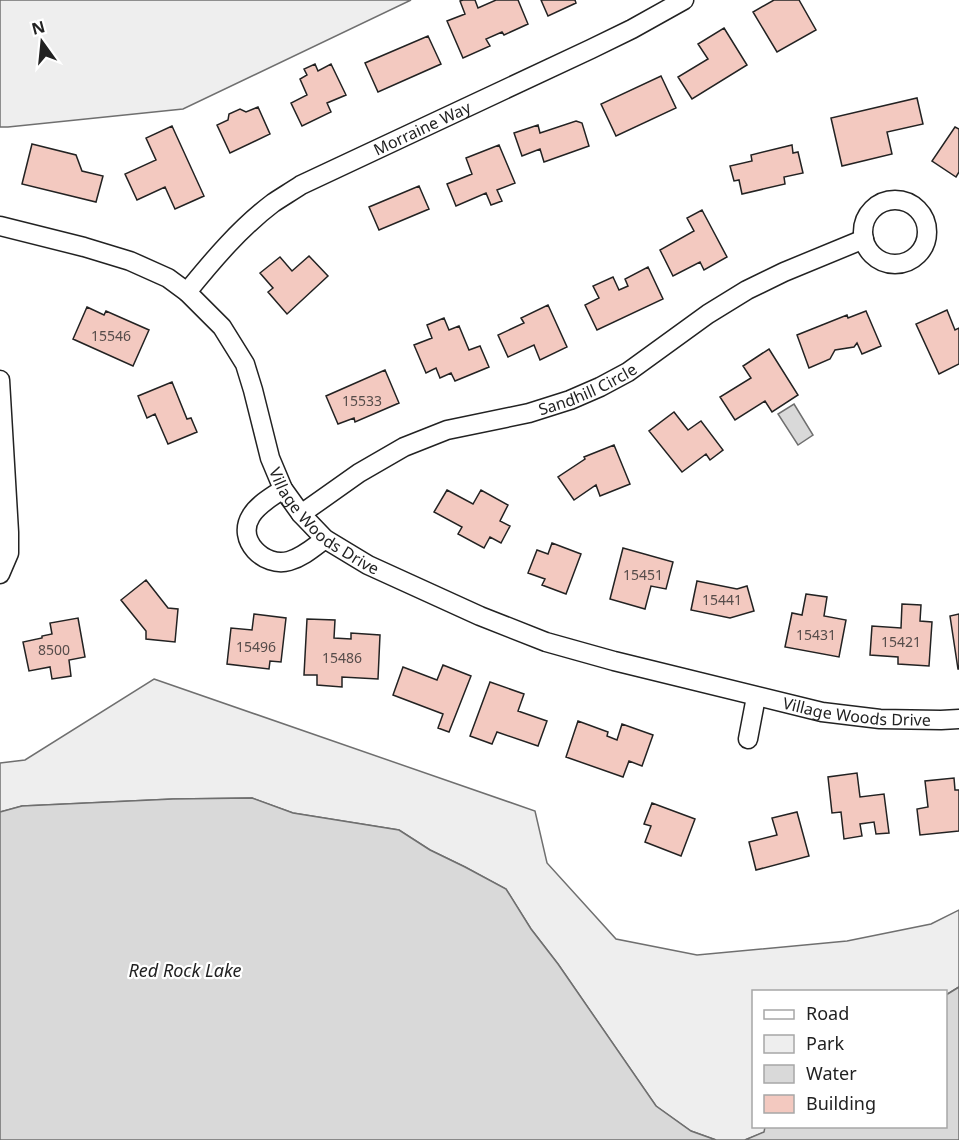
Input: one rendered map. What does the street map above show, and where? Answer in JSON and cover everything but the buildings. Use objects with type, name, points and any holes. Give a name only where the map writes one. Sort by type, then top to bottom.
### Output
[{"type":"street","name":"Morraine Way","points":[[187,292],[250,223],[301,185],[591,49],[684,0]]},
{"type":"street","name":"Village Woods Drive","points":[[0,226],[130,261],[168,278],[187,292],[222,327],[245,364],[270,458],[283,489],[301,514],[325,539],[368,565],[480,616],[546,642],[614,661],[822,712],[880,719],[959,719]]},
{"type":"street","name":"Sandhill Circle","points":[[301,514],[359,473],[404,447],[447,430],[529,413],[570,400],[600,387],[628,372],[708,314],[747,290],[864,239]]},
{"type":"street","points":[[0,380],[9,532],[9,553],[0,574]]},
{"type":"street","points":[[283,489],[259,506],[247,522],[247,535],[254,550],[273,562],[288,562],[304,555],[325,539]]},
{"type":"street","points":[[748,738],[756,697]]},
{"type":"green space","points":[[0,0],[411,0],[183,109],[0,127]]},
{"type":"green space","points":[[154,679],[535,811],[547,863],[616,939],[697,955],[847,941],[931,924],[959,910],[959,987],[947,994],[947,990],[752,990],[752,1128],[765,1128],[765,1132],[745,1140],[716,1140],[691,1131],[656,1106],[558,964],[531,929],[506,889],[430,850],[399,830],[293,813],[252,798],[22,806],[0,812],[0,763],[25,760]]},
{"type":"water","points":[[794,404],[813,435],[798,445],[778,414]]},
{"type":"water","name":"Red Rock Lake","points":[[252,798],[293,813],[399,830],[430,850],[506,889],[531,929],[558,964],[656,1106],[691,1131],[716,1140],[0,1140],[0,812],[22,806]]},
{"type":"water","points":[[959,987],[959,1140],[745,1140],[764,1132],[765,1128],[947,1128],[947,994]]}]
